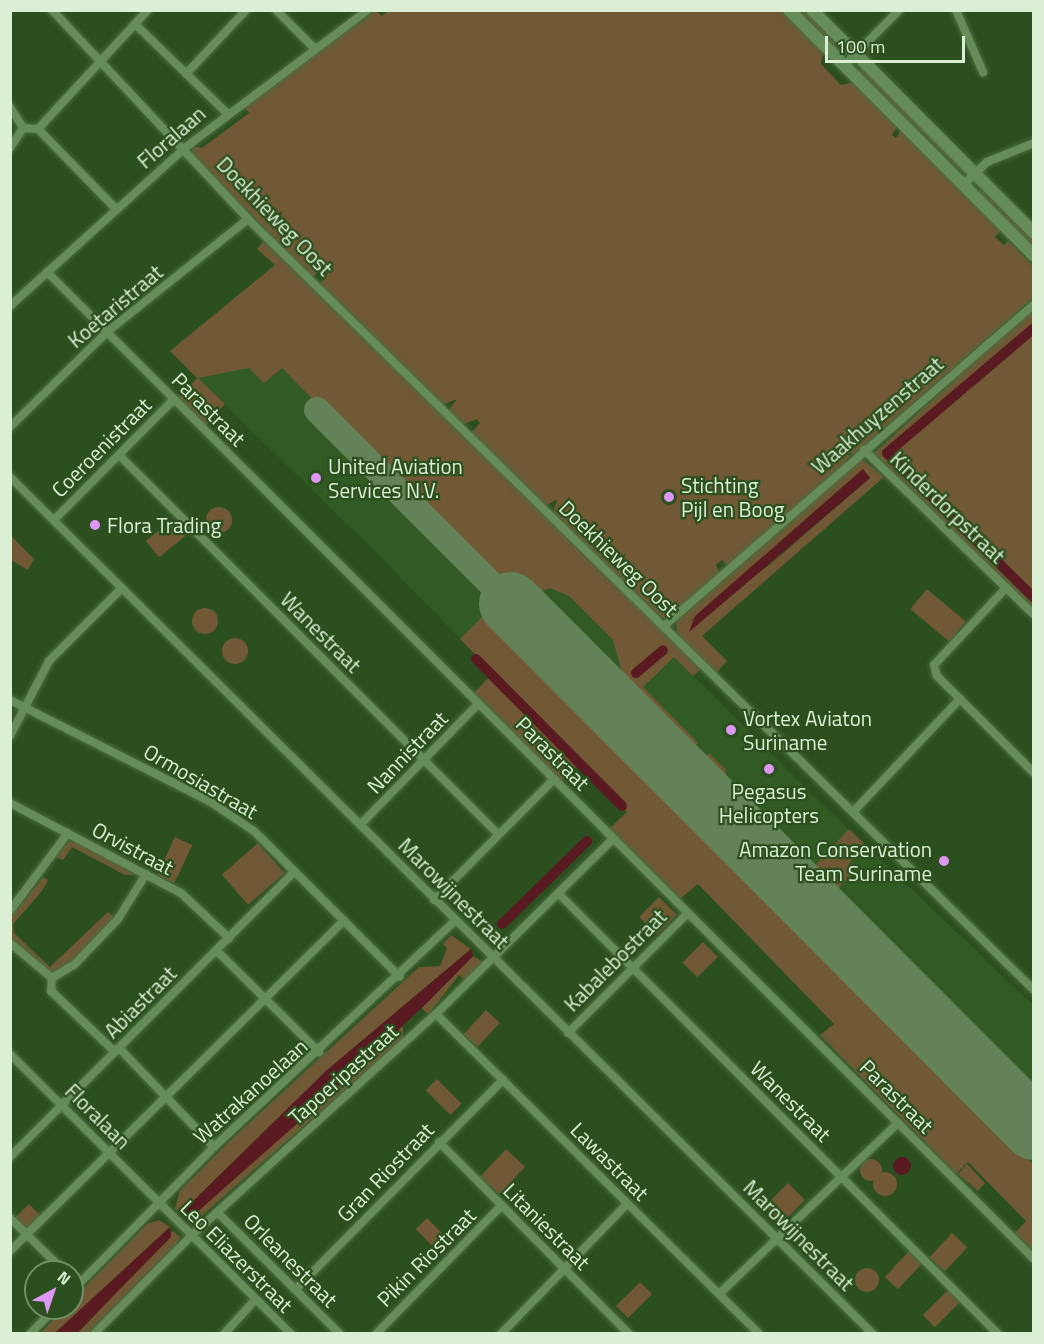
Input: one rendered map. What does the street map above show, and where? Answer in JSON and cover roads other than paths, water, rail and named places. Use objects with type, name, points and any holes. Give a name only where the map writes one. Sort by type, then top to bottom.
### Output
[{"type":"main road","points":[[789,10],[1034,256]]},
{"type":"main road","points":[[812,10],[1034,233]]},
{"type":"street","name":"Doekhieweg Oost","points":[[52,10],[186,147],[248,219],[1034,990]]},
{"type":"street","points":[[38,129],[148,10]]},
{"type":"street","points":[[186,74],[246,10]]},
{"type":"street","points":[[276,10],[315,49]]},
{"type":"street","name":"Floralaan","points":[[10,306],[116,209],[227,113],[368,10]]},
{"type":"street","points":[[844,66],[899,10]]},
{"type":"street","points":[[956,10],[983,72]]},
{"type":"street","points":[[135,24],[227,113]]},
{"type":"street","points":[[10,107],[23,128]]},
{"type":"street","points":[[23,128],[38,129],[116,209]]},
{"type":"street","points":[[10,148],[23,128]]},
{"type":"street","points":[[963,185],[987,162],[1034,143]]},
{"type":"street","name":"Koetaristraat","points":[[10,427],[106,332],[248,219]]},
{"type":"street","name":"Parastraat","points":[[47,272],[1034,1258]]},
{"type":"street","name":"Waakhuyzenstraat","points":[[664,626],[1034,304]]},
{"type":"street","name":"Coeroenistraat","points":[[54,520],[174,399]]},
{"type":"street","name":"Kinderdorpstraat","points":[[864,450],[1034,615]]},
{"type":"street","name":"Wanestraat","points":[[118,455],[498,834]]},
{"type":"street","name":"Marowijnestraat","points":[[10,477],[873,1334]]},
{"type":"street","points":[[10,736],[49,661],[122,588]]},
{"type":"street","points":[[1006,588],[935,659],[937,676],[1034,773]]},
{"type":"street","points":[[853,812],[960,699]]},
{"type":"street","name":"Ormosiastraat","points":[[10,700],[209,801],[254,831],[400,977]]},
{"type":"street","name":"Nannistraat","points":[[360,825],[425,761],[478,704]]},
{"type":"street","points":[[434,900],[554,779]]},
{"type":"street","name":"Orvistraat","points":[[10,804],[181,893],[229,938]]},
{"type":"street","points":[[10,911],[68,833]]},
{"type":"street","name":"Tapoeripastraat","points":[[94,1334],[192,1235],[436,1014],[613,839]]},
{"type":"street","name":"Abiastraat","points":[[10,1157],[294,872]]},
{"type":"street","points":[[52,978],[74,965],[118,919],[146,874]]},
{"type":"street","name":"Wanestraat","points":[[559,894],[998,1334]]},
{"type":"street","name":"Kabalebostraat","points":[[568,1033],[688,913]]},
{"type":"street","points":[[10,1251],[165,1093],[266,1000],[344,921]]},
{"type":"street","name":"Watrakanoelaan","points":[[84,1275],[159,1204],[214,1147],[400,977],[455,921]]},
{"type":"street","points":[[10,943],[52,978]]},
{"type":"street","points":[[217,951],[319,1052]]},
{"type":"street","points":[[52,978],[51,991],[165,1093],[214,1147]]},
{"type":"street","name":"Lawastraat","points":[[436,1014],[759,1334]]},
{"type":"street","name":"Floralaan","points":[[10,1054],[109,1151],[159,1204]]},
{"type":"street","name":"Gran Riostraat","points":[[295,1290],[439,1142],[503,1080]]},
{"type":"street","points":[[719,1294],[898,1123]]},
{"type":"street","name":"Litaniestraat","points":[[439,1142],[627,1333]]},
{"type":"street","name":"Leo Eliazerstraat","points":[[159,1204],[291,1334]]},
{"type":"street","points":[[501,1334],[627,1204]]},
{"type":"street","name":"Pikin Riostraat","points":[[376,1334],[501,1206]]},
{"type":"street","name":"Orleanestraat","points":[[218,1212],[340,1334]]},
{"type":"street","points":[[10,1218],[53,1260]]},
{"type":"street","points":[[224,1334],[256,1299]]},
{"type":"street","points":[[30,1334],[43,1320]]},
{"type":"waterway","points":[[1034,328],[887,453],[1034,598]]},
{"type":"waterway","points":[[636,673],[663,650]]},
{"type":"waterway","points":[[476,659],[622,806]]},
{"type":"waterway","points":[[502,924],[587,841]]},
{"type":"place","name":"United Aviation Services N.V.","points":[[316,478]]},
{"type":"place","name":"Stichting Pijl en Boog","points":[[669,497]]},
{"type":"place","name":"Flora Trading","points":[[95,525]]},
{"type":"place","name":"Vortex Aviaton Suriname","points":[[731,730]]},
{"type":"place","name":"Pegasus Helicopters","points":[[769,769]]},
{"type":"place","name":"Amazon Conservation Team Suriname","points":[[944,861]]}]
